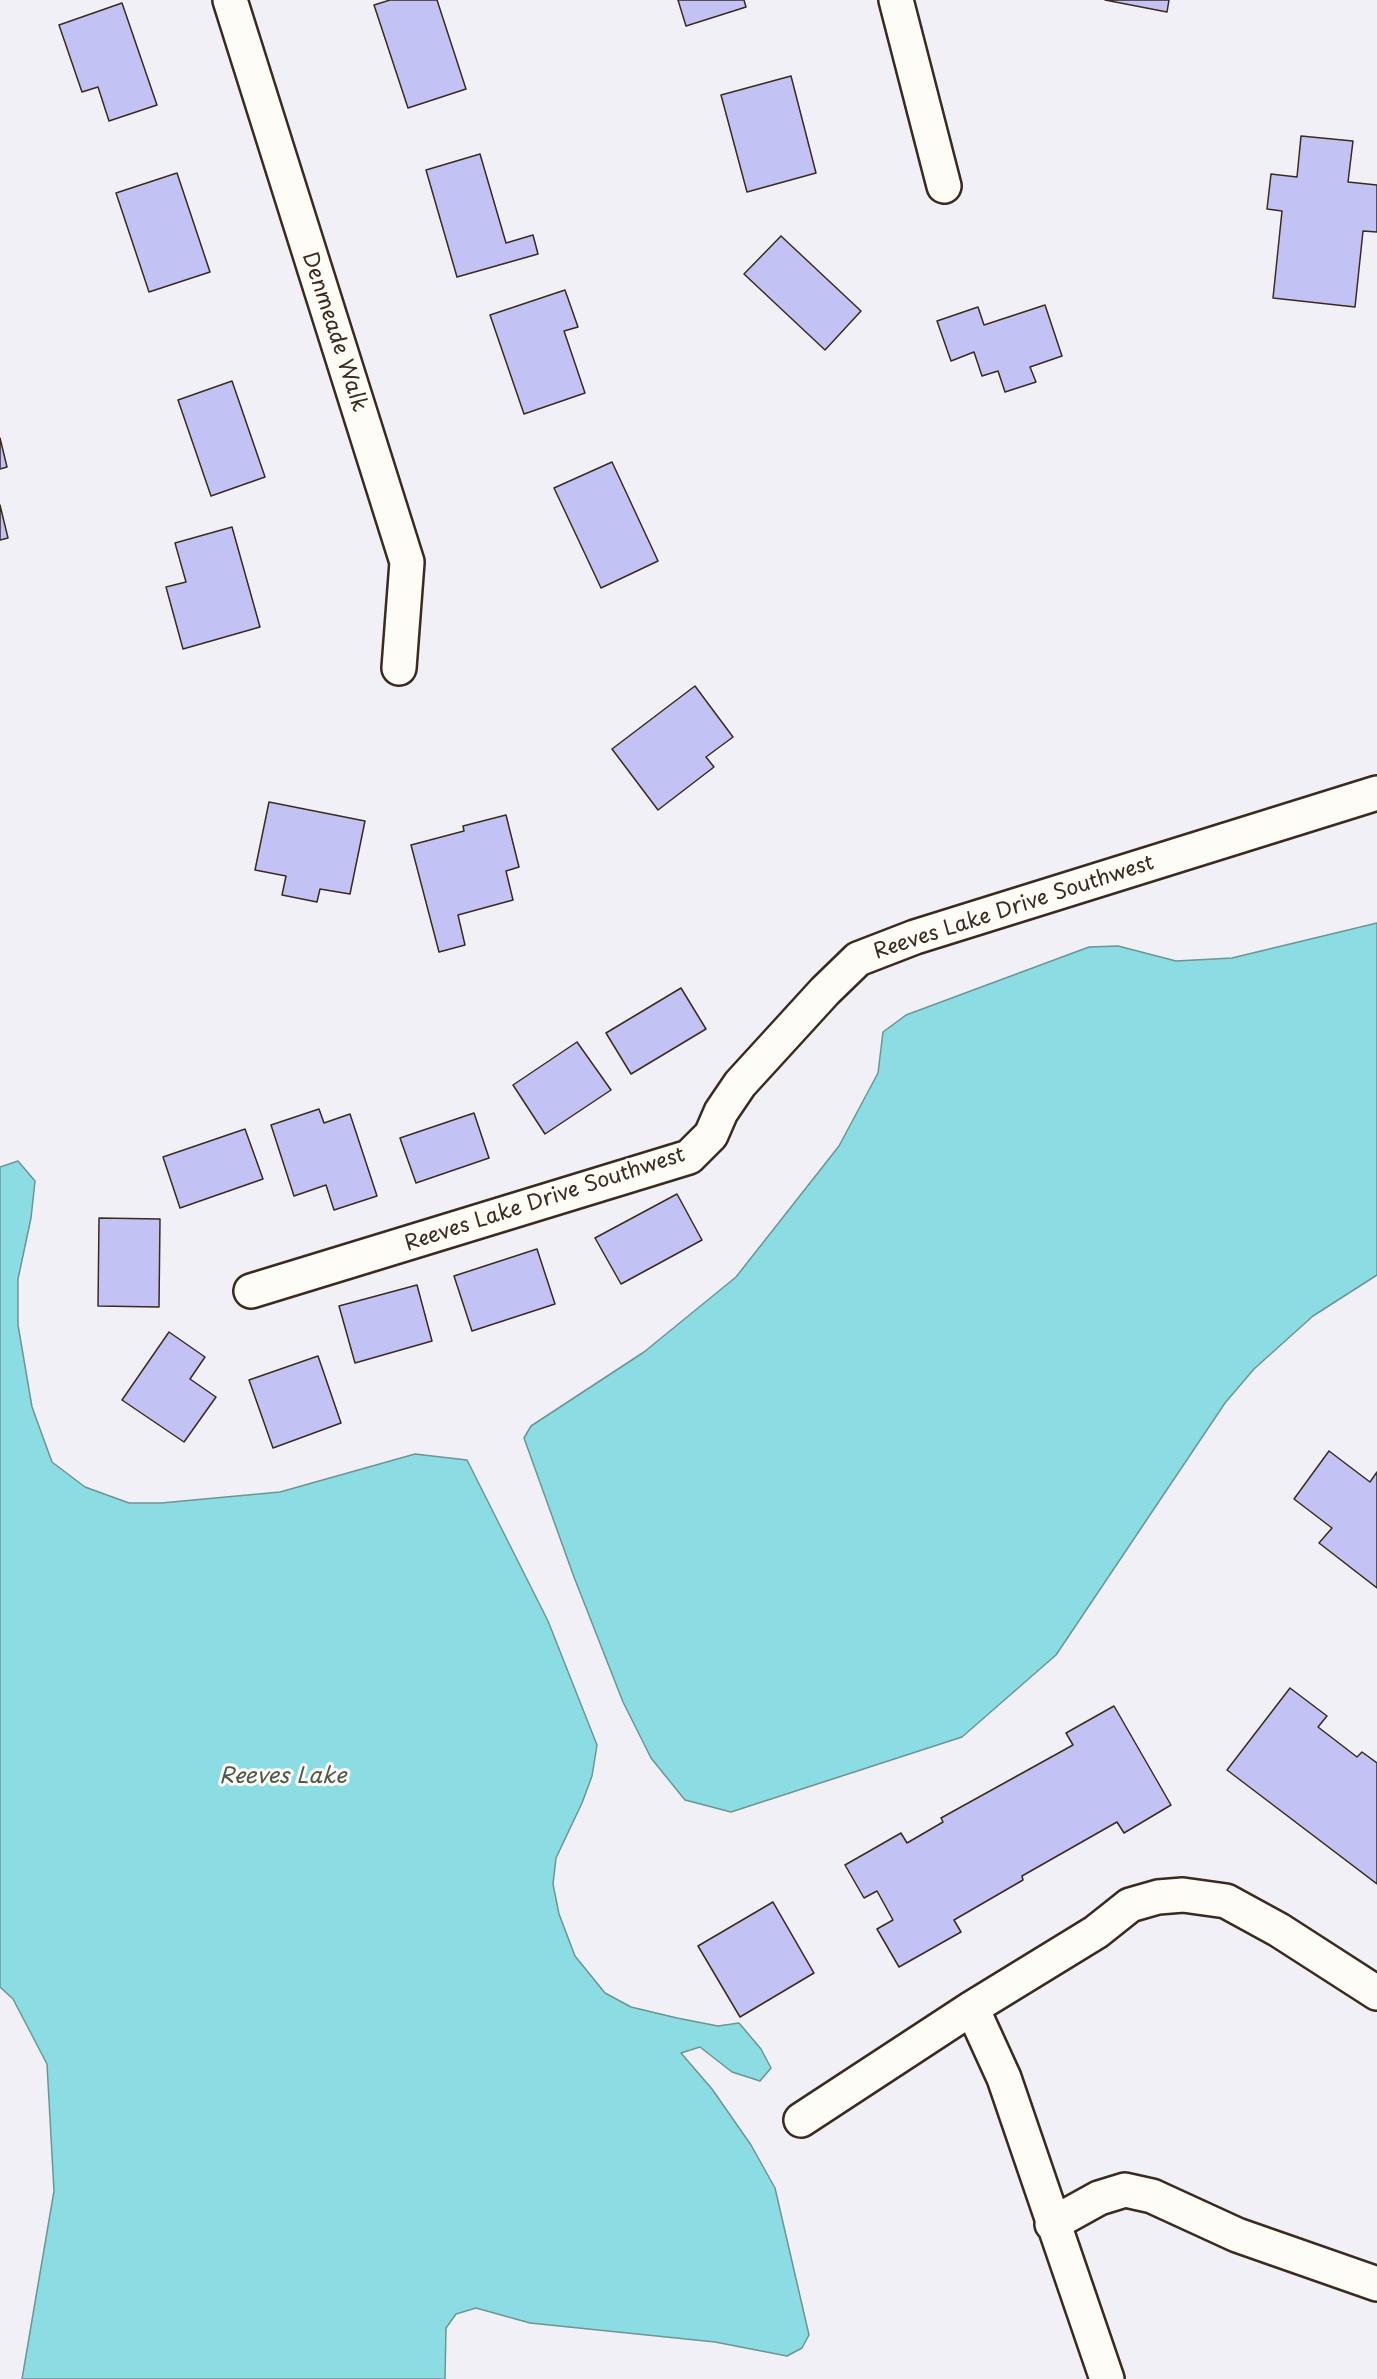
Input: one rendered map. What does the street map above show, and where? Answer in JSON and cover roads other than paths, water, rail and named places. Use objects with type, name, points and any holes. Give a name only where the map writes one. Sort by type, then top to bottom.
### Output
[{"type":"street","name":"Denmeade Walk","points":[[230,0],[407,562],[399,668]]},
{"type":"street","points":[[896,0],[944,186]]},
{"type":"street","name":"Reeves Lake Drive Southwest","points":[[251,1292],[688,1157],[711,1134],[721,1112],[740,1084],[858,959],[915,937],[1377,793]]},
{"type":"street","points":[[801,2120],[972,2008],[1096,1932],[1130,1905],[1158,1897],[1183,1895],[1226,1901],[1280,1930],[1377,1993]]},
{"type":"street","points":[[972,2008],[1004,2078],[1052,2224],[1107,2379]]},
{"type":"street","points":[[1052,2224],[1099,2198],[1125,2190],[1152,2196],[1237,2235],[1377,2284]]},
{"type":"water","points":[[1377,923],[1377,1275],[1313,1316],[1254,1369],[1225,1403],[1056,1655],[962,1737],[731,1812],[685,1800],[651,1758],[623,1702],[574,1577],[524,1438],[531,1426],[644,1352],[736,1277],[839,1146],[878,1073],[883,1032],[906,1015],[1089,947],[1118,946],[1176,961],[1232,958]]},
{"type":"water","name":"Reeves Lake","points":[[18,1161],[35,1181],[31,1218],[18,1279],[18,1325],[32,1407],[52,1462],[85,1487],[129,1503],[161,1503],[280,1492],[415,1454],[467,1460],[548,1621],[597,1745],[592,1776],[556,1858],[553,1884],[559,1914],[575,1956],[605,1993],[631,2007],[677,2018],[718,2026],[739,2023],[761,2049],[771,2068],[760,2081],[732,2072],[700,2047],[681,2053],[712,2089],[751,2145],[775,2188],[809,2335],[802,2348],[787,2356],[715,2342],[530,2323],[476,2308],[456,2314],[446,2328],[445,2379],[22,2379],[54,2191],[47,2064],[13,1999],[0,1987],[0,1167]]}]
